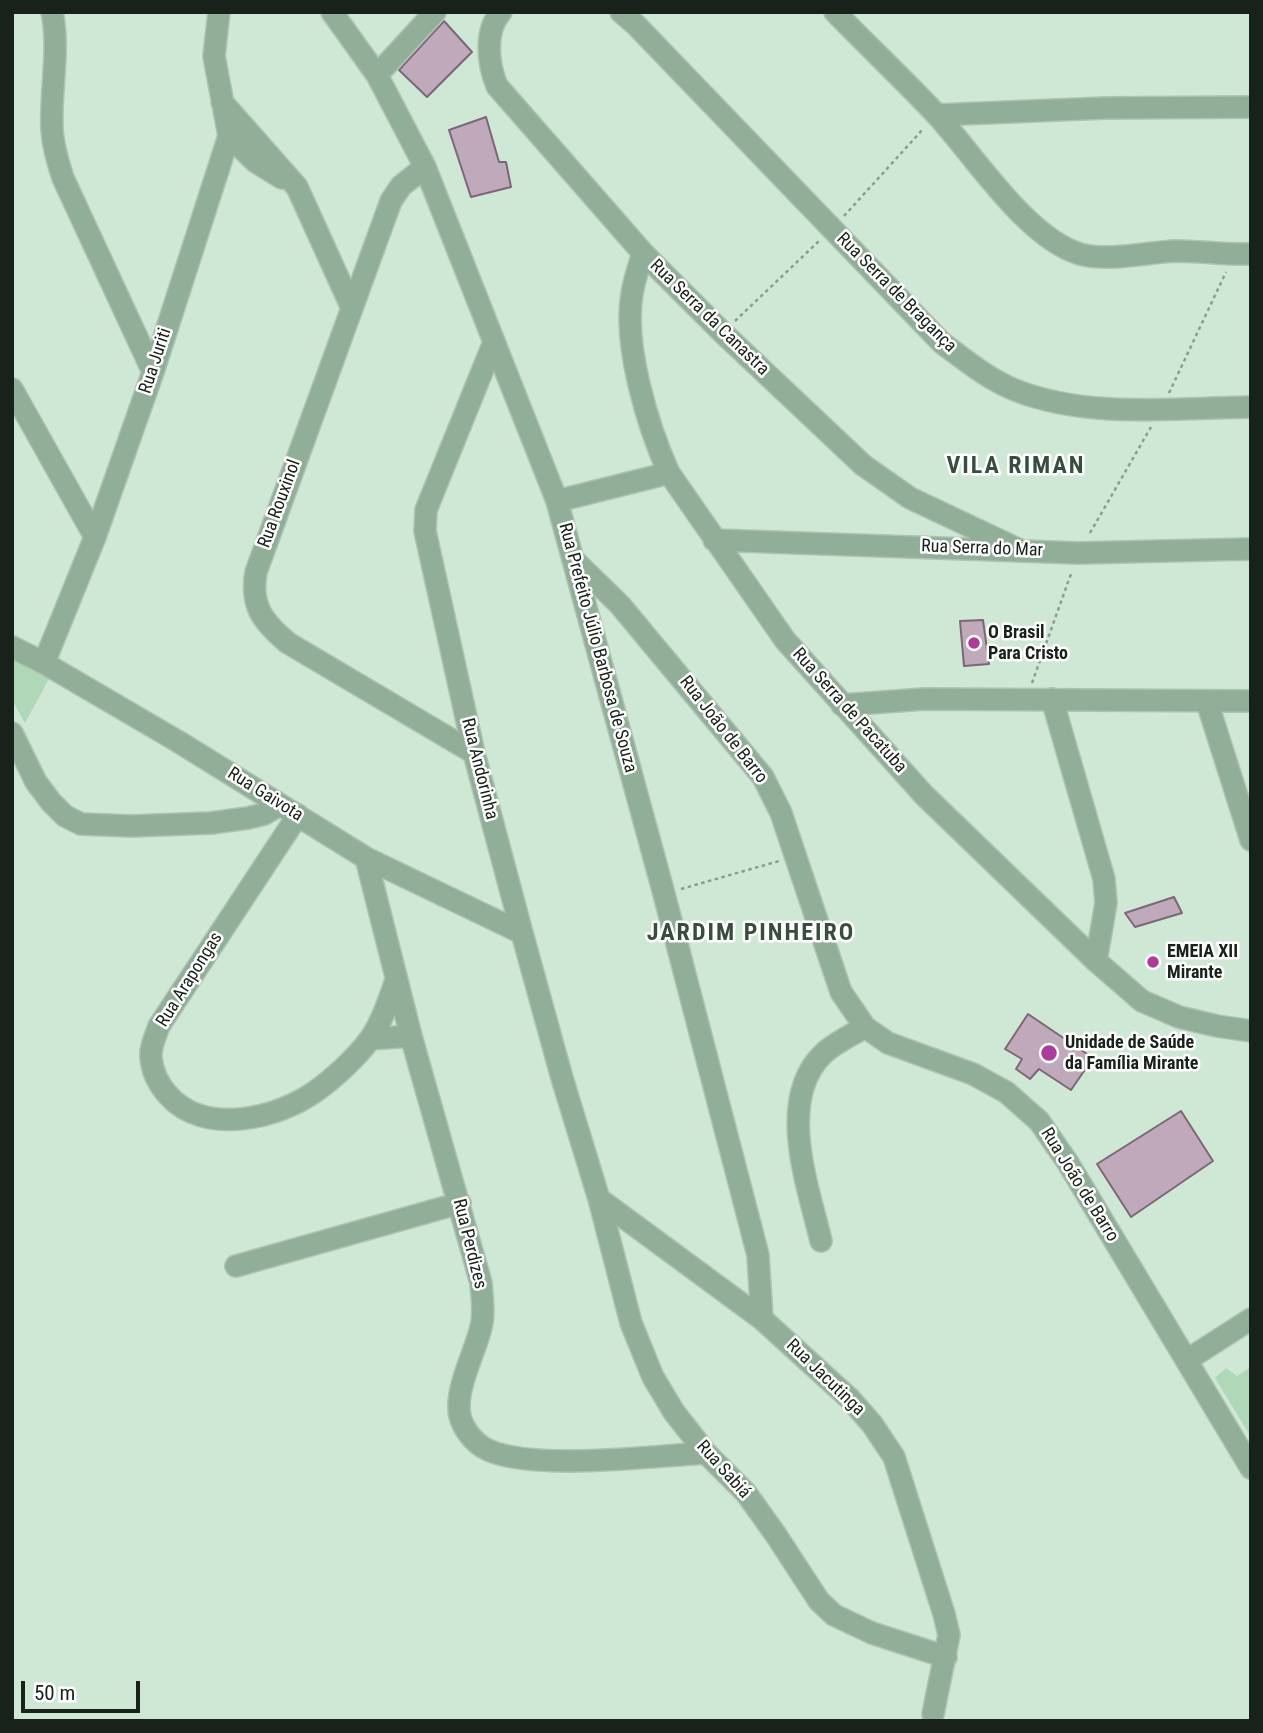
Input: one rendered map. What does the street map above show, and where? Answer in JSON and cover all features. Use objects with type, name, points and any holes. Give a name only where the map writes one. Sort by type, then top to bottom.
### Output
[{"type":"street","points":[[52,12],[55,37],[52,128],[55,152],[63,178],[153,372]]},
{"type":"street","points":[[219,12],[214,56],[229,136],[256,162],[297,187]]},
{"type":"street","name":"Rua Prefeito Júlio Barbosa de Souza","points":[[332,12],[377,75],[425,166],[557,501],[575,560],[758,1255],[762,1319]]},
{"type":"street","points":[[377,75],[435,12]]},
{"type":"street","name":"Rua Serra da Canastra","points":[[501,12],[495,19],[489,55],[497,86],[643,253],[723,333],[863,465],[887,484],[940,513],[1020,550]]},
{"type":"street","name":"Rua Serra de Bragança","points":[[621,12],[942,343],[979,370],[1014,389],[1051,401],[1093,408],[1251,407]]},
{"type":"street","points":[[835,12],[937,115],[1006,197],[1036,228],[1071,249],[1081,254],[1101,256],[1178,251],[1243,254]]},
{"type":"street","points":[[222,102],[297,187],[351,306]]},
{"type":"street","points":[[937,115],[1105,108],[1251,107]]},
{"type":"street","name":"Rua Juriti","points":[[44,663],[95,537],[153,372],[229,136]]},
{"type":"street","name":"Rua Rouxinol","points":[[425,166],[401,186],[391,201],[256,572],[253,588],[256,604],[264,618],[288,643],[474,752]]},
{"type":"street","name":"Rua Serra de Pacatuba","points":[[643,253],[631,297],[631,332],[644,404],[669,473],[785,640],[925,795],[1096,961],[1142,1001],[1178,1017],[1251,1031]]},
{"type":"street","name":"Rua Andorinha","points":[[494,342],[426,510],[424,521],[427,545],[474,752],[562,1078],[599,1199]]},
{"type":"street","points":[[12,388],[95,537]]},
{"type":"street","points":[[557,501],[669,473]]},
{"type":"street","name":"Rua Serra do Mar","points":[[714,540],[1079,553],[1251,549]]},
{"type":"street","name":"Rua João de Barro","points":[[575,560],[621,605],[763,777],[781,813],[841,992],[865,1027],[888,1042],[973,1074],[1006,1092],[1039,1121],[1068,1163],[1251,1468]]},
{"type":"street","name":"Rua Gaivota","points":[[12,647],[179,742],[366,858],[522,933]]},
{"type":"street","points":[[842,705],[924,699],[1251,701]]},
{"type":"street","points":[[1052,699],[1104,879],[1106,903],[1096,961]]},
{"type":"street","points":[[1207,702],[1251,840]]},
{"type":"street","points":[[12,733],[36,782],[51,802],[65,816],[81,824],[131,826],[211,823],[289,810]]},
{"type":"street","name":"Rua Arapongas","points":[[289,810],[159,1026],[151,1055],[159,1084],[176,1104],[194,1114],[219,1118],[248,1118],[269,1114],[313,1093],[329,1081],[370,1039],[397,981]]},
{"type":"street","name":"Rua Perdizes","points":[[366,858],[411,1036],[481,1283],[481,1328],[459,1408],[463,1425],[472,1438],[487,1449],[529,1458],[568,1460],[706,1453]]},
{"type":"street","points":[[821,1241],[803,1164],[799,1124],[802,1085],[810,1069],[825,1052],[865,1027]]},
{"type":"street","points":[[370,1039],[411,1036]]},
{"type":"street","name":"Rua Jacutinga","points":[[599,1199],[762,1319],[850,1399],[872,1424],[894,1457],[949,1635],[933,1714]]},
{"type":"street","name":"Rua Sabiá","points":[[599,1199],[631,1323],[653,1377],[674,1412],[706,1453],[746,1493],[809,1588],[834,1615],[872,1633],[946,1657]]},
{"type":"street","points":[[236,1266],[460,1203]]},
{"type":"street","points":[[1187,1360],[1251,1319]]},
{"type":"path","points":[[723,333],[832,230],[937,115]]},
{"type":"path","points":[[1027,699],[1079,553],[1134,461],[1243,254]]},
{"type":"path","points":[[664,894],[796,857]]},
{"type":"green space","points":[[12,656],[51,675],[25,723],[12,700]]},
{"type":"green space","points":[[1251,1367],[1251,1437],[1215,1378],[1226,1368],[1237,1376]]},
{"type":"building","points":[[444,21],[472,52],[427,97],[399,70]]},
{"type":"building","points":[[486,117],[499,162],[506,162],[511,187],[471,197],[449,130]]},
{"type":"building","name":"O Brasil Para Cristo","points":[[983,620],[989,664],[964,666],[960,621]]},
{"type":"building","points":[[1174,897],[1182,913],[1135,927],[1125,913]]},
{"type":"building","name":"Unidade de Saúde da Família Mirante","points":[[1028,1014],[1093,1058],[1071,1090],[1039,1069],[1030,1079],[1016,1069],[1022,1059],[1005,1049]]},
{"type":"building","points":[[1181,1111],[1213,1161],[1131,1217],[1097,1164]]},
{"type":"place","name":"O Brasil Para Cristo","points":[[974,643]]},
{"type":"place","name":"EMEIA XII Mirante","points":[[1153,962]]},
{"type":"place","name":"Unidade de Saúde da Família Mirante","points":[[1049,1053]]},
{"type":"district","name":"VILA RIMAN","points":[[1016,467]]},
{"type":"district","name":"JARDIM PINHEIRO","points":[[751,934]]}]
